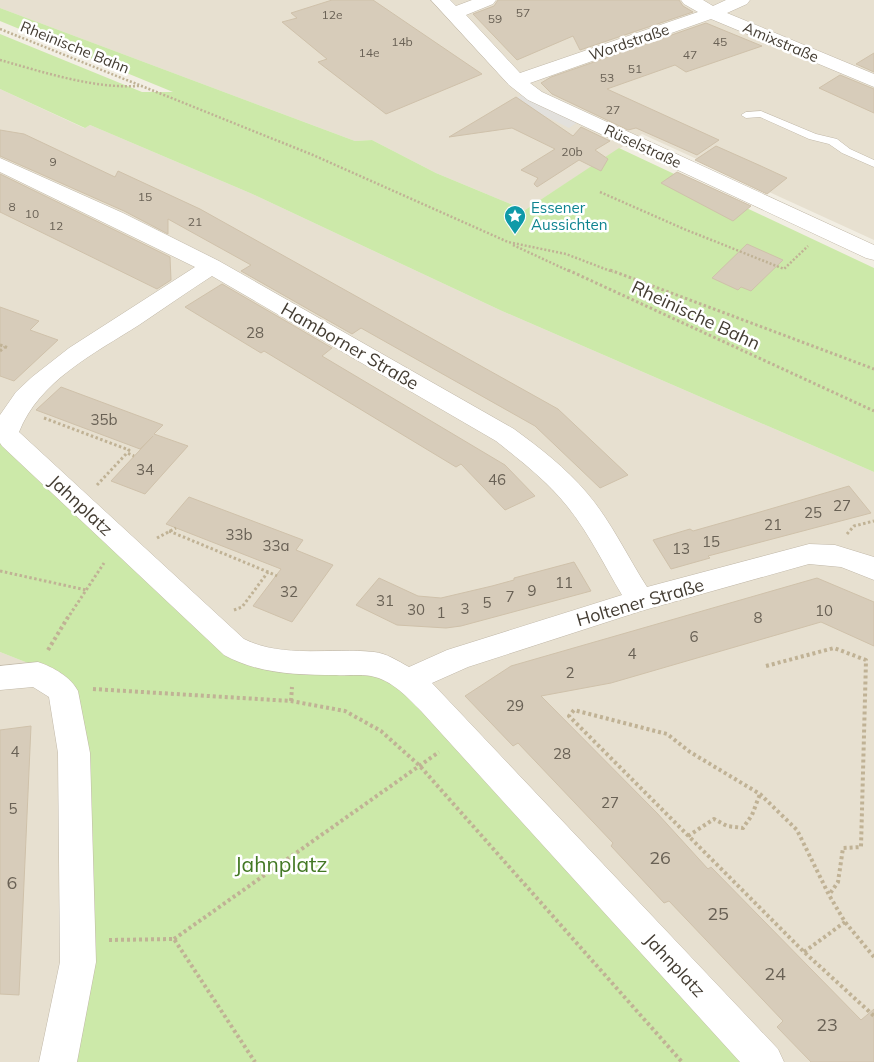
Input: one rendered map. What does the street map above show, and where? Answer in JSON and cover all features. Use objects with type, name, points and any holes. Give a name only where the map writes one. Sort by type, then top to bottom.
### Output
[{"type":"street","points":[[446,7],[488,0]]},
{"type":"street","name":"Amixstraße","points":[[690,0],[712,13],[874,81]]},
{"type":"street","name":"Wordstraße","points":[[516,81],[712,13],[741,0]]},
{"type":"street","name":"Rüselstraße","points":[[446,7],[472,32],[516,81],[535,96],[874,253]]},
{"type":"street","name":"Hamborner Straße","points":[[0,164],[115,218],[210,266],[476,417],[530,454],[557,479],[586,511],[640,600]]},
{"type":"street","name":"Jahnplatz","points":[[210,266],[68,360],[35,389],[14,412],[8,422],[6,432],[11,440],[234,647],[251,656],[298,663],[375,664],[409,680],[765,1062]]},
{"type":"street","name":"Holtener Straße","points":[[409,680],[458,658],[640,600],[810,554],[831,553],[874,569]]},
{"type":"street","points":[[0,678],[50,682],[74,753],[78,962],[58,1062]]},
{"type":"lane","points":[[746,115],[761,114],[813,137],[833,142],[846,151],[874,164]]},
{"type":"path","name":"Rheinische Bahn","points":[[0,29],[313,155],[508,242],[874,412]]},
{"type":"path","points":[[0,60],[54,75],[123,87],[142,86]]},
{"type":"path","points":[[600,192],[684,229],[784,269],[824,230]]},
{"type":"path","points":[[508,242],[566,254],[874,369]]},
{"type":"path","points":[[0,345],[9,348]]},
{"type":"path","points":[[0,351],[5,347]]},
{"type":"path","points":[[14,412],[36,418],[42,417],[129,450],[79,504]]},
{"type":"path","points":[[127,453],[134,456]]},
{"type":"path","points":[[169,531],[276,576]]},
{"type":"path","points":[[125,545],[112,552],[53,640],[50,682],[94,689],[291,701],[345,711],[381,731],[419,765],[682,1062]]},
{"type":"path","points":[[0,571],[86,590]]},
{"type":"path","points":[[204,620],[242,607],[268,572]]},
{"type":"path","points":[[766,666],[834,648],[866,660],[861,848],[843,848],[838,882],[829,895]]},
{"type":"path","points":[[291,701],[292,685]]},
{"type":"path","points":[[874,957],[845,922],[829,895],[797,830],[760,794],[690,752],[667,734],[574,710],[569,716],[804,952],[874,1016]]},
{"type":"path","points":[[77,940],[174,939],[462,735]]},
{"type":"path","points":[[688,836],[714,819],[727,826],[743,828],[752,815],[760,794]]},
{"type":"path","points":[[804,952],[845,922]]},
{"type":"path","points":[[174,939],[255,1062]]},
{"type":"shaded area","points":[[0,0],[874,0],[874,240],[642,134],[525,210],[436,173],[372,140],[355,141],[0,8]]},
{"type":"shaded area","points":[[0,89],[84,128],[90,125],[250,193],[502,311],[874,472],[874,1062],[769,1062],[255,652],[0,439]]},
{"type":"shaded area","points":[[522,95],[578,122],[569,128],[513,100]]},
{"type":"shaded area","points":[[0,652],[33,665],[69,684],[73,1062],[0,1062]]},
{"type":"green space","points":[[0,8],[355,141],[372,140],[436,173],[525,210],[619,148],[874,268],[874,472],[502,311],[250,193],[90,125],[85,128],[0,89],[0,34],[142,92],[173,92],[0,21]]},
{"type":"green space","name":"Jahnplatz","points":[[0,439],[225,643],[375,668],[406,683],[758,1062],[76,1062],[80,758],[33,665],[0,652]]},
{"type":"building","points":[[332,0],[373,0],[482,74],[386,114],[318,62],[327,59],[282,22],[297,18],[291,13]]},
{"type":"building","points":[[498,0],[679,0],[683,6],[693,12],[580,50],[573,36],[517,60],[473,14],[494,6]]},
{"type":"building","points":[[706,23],[762,46],[686,72],[675,65],[607,89],[719,140],[697,155],[636,128],[628,130],[552,94],[541,83],[551,77]]},
{"type":"building","points":[[874,53],[874,72],[856,64]]},
{"type":"building","points":[[840,75],[874,89],[874,113],[819,88]]},
{"type":"building","points":[[516,97],[573,136],[581,127],[610,141],[595,150],[608,159],[601,171],[579,160],[537,187],[534,184],[538,178],[521,170],[555,149],[512,128],[449,137]]},
{"type":"building","points":[[0,130],[24,134],[115,177],[118,171],[200,209],[558,409],[628,475],[600,488],[535,426],[361,328],[352,334],[241,271],[251,265],[168,219],[168,234],[124,211],[0,156]]},
{"type":"building","points":[[716,146],[787,178],[767,194],[695,160]]},
{"type":"building","points":[[677,172],[751,206],[733,221],[661,183]]},
{"type":"building","points":[[0,174],[170,257],[171,280],[157,289],[0,212]]},
{"type":"building","points":[[747,244],[783,260],[751,291],[741,287],[738,290],[712,278]]},
{"type":"building","points":[[222,284],[332,348],[322,356],[505,465],[535,496],[505,510],[461,464],[456,467],[264,351],[261,353],[185,307]]},
{"type":"building","points":[[0,307],[39,321],[30,330],[58,340],[14,381],[0,376]]},
{"type":"building","points":[[61,387],[163,425],[154,434],[188,446],[145,494],[111,481],[153,436],[140,449],[36,410]]},
{"type":"building","points":[[849,486],[871,513],[708,556],[710,558],[671,569],[653,540],[690,529],[693,531]]},
{"type":"building","points":[[189,497],[303,540],[296,550],[333,565],[292,622],[253,606],[281,569],[166,524]]},
{"type":"building","points":[[574,562],[591,591],[461,626],[446,628],[397,625],[356,605],[379,578],[418,596],[441,598],[492,586]]},
{"type":"building","points":[[817,578],[874,602],[874,646],[821,622],[611,683],[541,696],[657,813],[708,869],[711,867],[861,1020],[874,1009],[874,1062],[811,1062],[777,1027],[783,1021],[669,901],[664,903],[611,846],[613,843],[518,743],[513,746],[465,696],[511,666]]},
{"type":"building","points":[[31,726],[19,995],[0,994],[0,730]]},
{"type":"place","name":"Essener Aussichten","points":[[515,235]]}]
